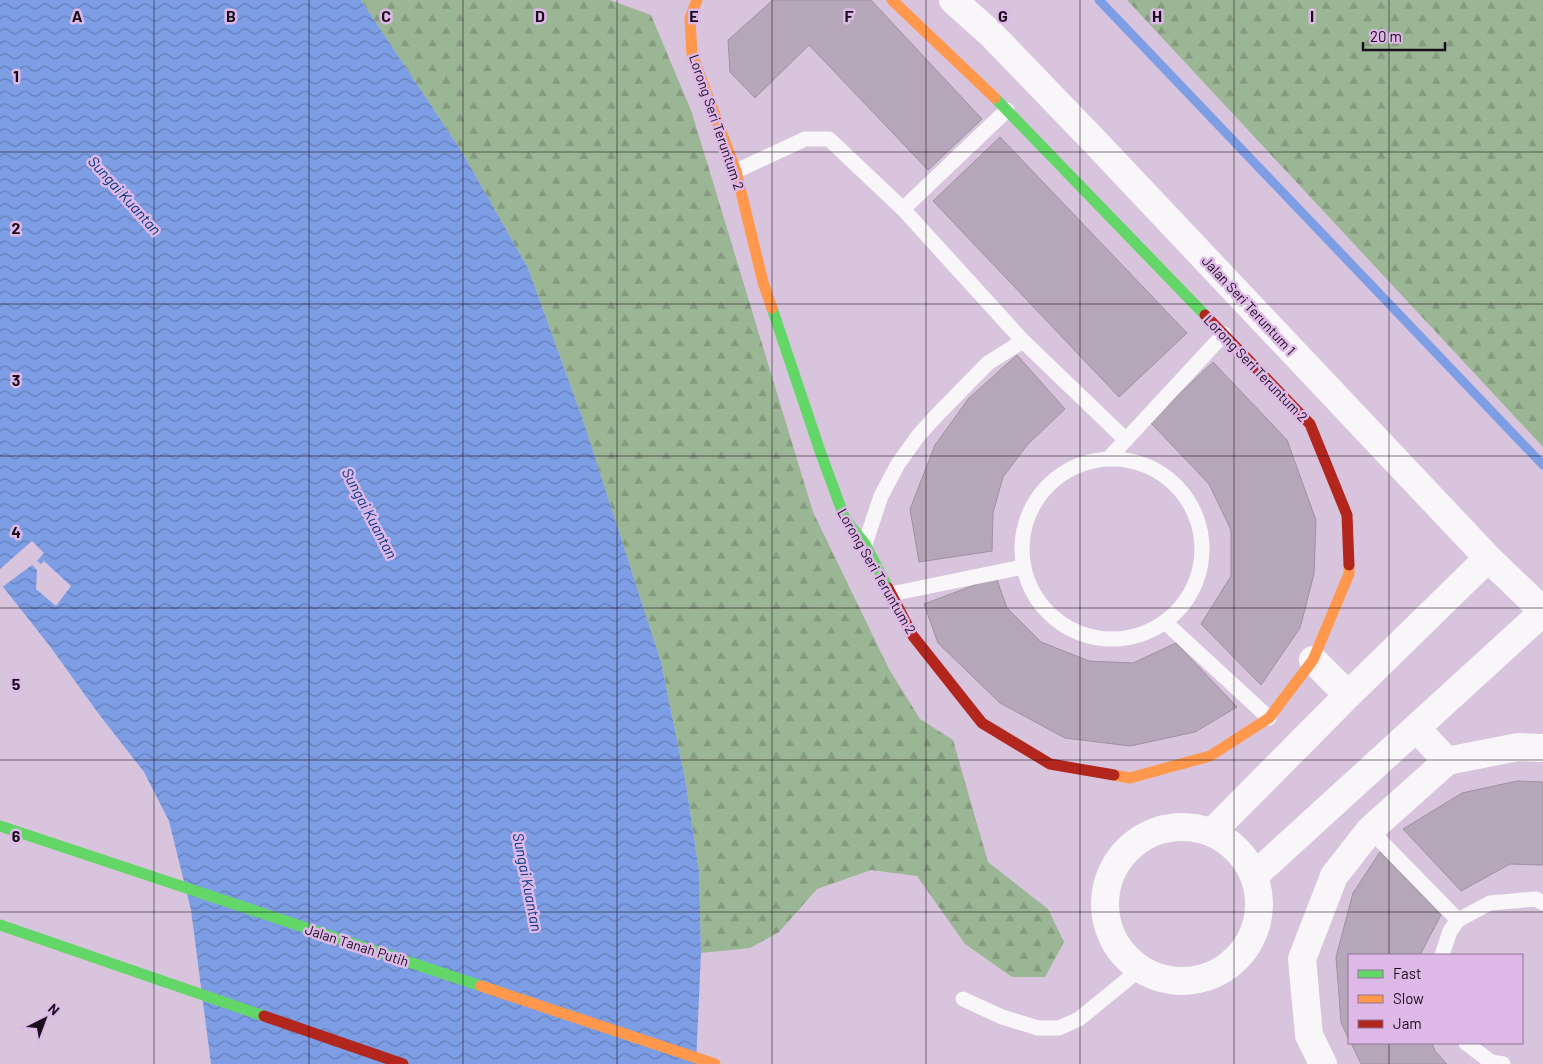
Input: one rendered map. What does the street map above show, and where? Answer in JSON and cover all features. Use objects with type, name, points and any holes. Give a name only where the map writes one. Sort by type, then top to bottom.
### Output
[{"type":"main road","name":"Lorong Seri Teruntum 2","points":[[697,0],[690,18],[692,54],[736,171],[763,282],[821,454],[845,519],[865,544],[914,636],[982,722],[1050,764],[1130,778],[1210,756],[1269,718],[1313,660],[1349,574],[1348,515],[1310,424],[1007,110],[892,0]]},
{"type":"main road","name":"Jalan Tanah Putih","points":[[0,826],[713,1064]]},
{"type":"main road","points":[[0,925],[403,1064]]},
{"type":"street","name":"Jalan Seri Teruntum 1","points":[[953,0],[991,34],[1488,558],[1543,611]]},
{"type":"street","points":[[1213,831],[1488,558]]},
{"type":"street","points":[[1255,874],[1543,611]]},
{"type":"street","points":[[1313,660],[1348,695]]},
{"type":"street","points":[[1416,728],[1446,761]]},
{"type":"street","points":[[1323,1064],[1309,1035],[1302,959],[1334,876],[1370,830],[1446,761],[1518,746],[1543,748]]},
{"type":"street","points":[[1174,825],[1213,831],[1238,849],[1255,874],[1260,914],[1246,950],[1216,975],[1177,983],[1139,970],[1113,942],[1103,904],[1112,866],[1138,838],[1174,825]]},
{"type":"lane","points":[[903,209],[1007,110]]},
{"type":"lane","points":[[736,171],[806,139],[829,139],[903,209],[1023,341],[1126,440]]},
{"type":"lane","points":[[1108,459],[1224,334]]},
{"type":"lane","points":[[865,544],[881,496],[898,464],[918,436],[988,363],[1023,341]]},
{"type":"lane","points":[[1108,459],[1137,462],[1163,475],[1184,495],[1198,520],[1203,549],[1199,577],[1186,603],[1166,623],[1139,636],[1109,640],[1080,634],[1054,618],[1034,595],[1023,567],[1022,541],[1028,516],[1041,493],[1060,475],[1083,464],[1108,459]]},
{"type":"lane","points":[[891,594],[1023,567]]},
{"type":"lane","points":[[1166,623],[1269,718]]},
{"type":"lane","points":[[1370,830],[1458,920]]},
{"type":"lane","points":[[1442,954],[1450,931],[1458,920],[1490,903],[1536,899],[1543,903]]},
{"type":"lane","points":[[962,999],[1002,1017],[1038,1028],[1059,1028],[1079,1019],[1139,970]]},
{"type":"lane","points":[[1467,1044],[1491,1062],[1503,1064]]},
{"type":"green space","points":[[361,0],[610,0],[651,15],[692,113],[813,512],[889,669],[920,719],[953,740],[988,862],[1048,909],[1064,942],[1045,977],[1012,977],[965,944],[917,876],[871,870],[817,889],[779,932],[750,948],[701,953],[699,871],[686,784],[661,662],[583,420],[528,268],[462,152]]},
{"type":"green space","points":[[1127,0],[1543,0],[1543,447]]},
{"type":"water","name":"Sungai Kuantan","points":[[0,0],[361,0],[462,152],[528,268],[583,420],[661,662],[686,784],[699,871],[701,953],[696,1064],[211,1064],[191,910],[169,821],[144,772],[0,583]]},
{"type":"pier","points":[[32,541],[44,553],[37,561],[41,564],[44,561],[71,586],[56,606],[36,589],[37,570],[32,565],[0,587],[0,569]]},
{"type":"building","points":[[773,0],[871,0],[982,119],[928,170],[809,45],[755,98],[730,72],[728,40]]},
{"type":"building","points":[[1000,137],[1187,333],[1119,397],[933,201]]},
{"type":"building","points":[[1017,355],[1065,409],[1028,444],[1003,477],[993,513],[992,551],[919,562],[910,509],[935,445],[969,398]]},
{"type":"building","points":[[1213,362],[1287,440],[1316,520],[1314,574],[1300,628],[1261,685],[1201,624],[1231,576],[1231,530],[1209,484],[1150,422]]},
{"type":"building","points":[[996,577],[1007,608],[1041,642],[1089,661],[1133,663],[1176,643],[1237,707],[1195,732],[1130,746],[1065,738],[1000,703],[938,643],[924,604]]},
{"type":"building","points":[[1517,781],[1543,782],[1543,865],[1510,864],[1461,891],[1403,829],[1462,793]]},
{"type":"building","points":[[1380,852],[1441,915],[1421,954],[1348,954],[1348,1038],[1341,1022],[1336,957],[1353,893]]},
{"type":"building","points":[[1351,1044],[1432,1044],[1435,1051],[1447,1064],[1361,1064]]},
{"type":"waterway","points":[[1099,0],[1543,465]]},
{"type":"traffic: fast","points":[[995,98],[1205,315]]},
{"type":"traffic: fast","points":[[772,308],[845,519],[865,544],[888,588]]},
{"type":"traffic: fast","points":[[0,826],[481,986]]},
{"type":"traffic: fast","points":[[0,925],[264,1016]]},
{"type":"traffic: slow","points":[[697,0],[690,18],[692,54],[736,171],[763,282],[772,308]]},
{"type":"traffic: slow","points":[[892,0],[995,98]]},
{"type":"traffic: slow","points":[[1114,775],[1130,778],[1210,756],[1269,718],[1313,660],[1349,574],[1349,565]]},
{"type":"traffic: slow","points":[[481,986],[715,1064]]},
{"type":"traffic: jam","points":[[1205,315],[1310,424],[1347,515],[1349,565]]},
{"type":"traffic: jam","points":[[888,588],[913,636],[982,723],[1050,764],[1114,775]]},
{"type":"traffic: jam","points":[[264,1016],[403,1064]]}]
